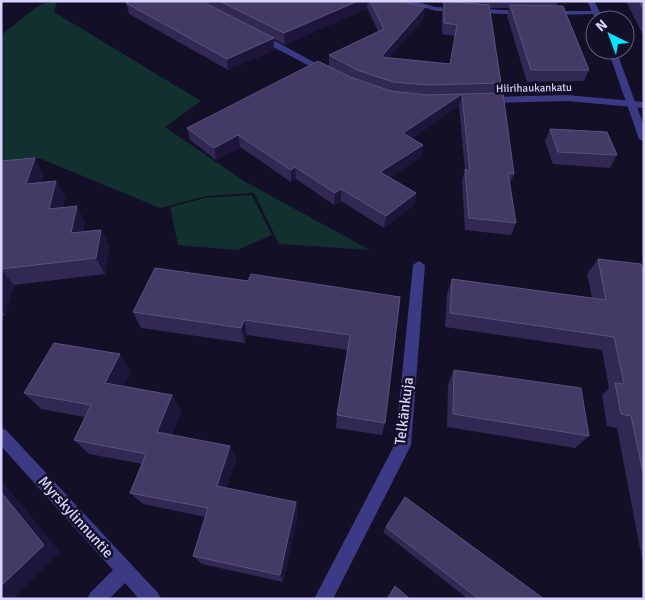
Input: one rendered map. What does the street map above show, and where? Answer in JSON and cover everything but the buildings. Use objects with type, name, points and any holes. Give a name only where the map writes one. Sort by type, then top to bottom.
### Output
[{"type":"street","points":[[405,1],[436,9],[530,13]]},
{"type":"street","points":[[539,13],[585,15]]},
{"type":"street","points":[[252,33],[337,76]]},
{"type":"street","points":[[615,60],[644,139]]},
{"type":"street","name":"Hiirihaukankatu","points":[[474,101],[567,98],[644,104]]},
{"type":"street","name":"Telkänkuja","points":[[323,599],[403,445],[419,265]]},
{"type":"street","name":"Myrskylinnuntie","points":[[1,435],[124,571],[152,599]]},
{"type":"street","points":[[96,599],[124,571]]},
{"type":"green space","points":[[57,1],[54,12],[201,101],[165,127],[244,181],[370,250],[279,244],[254,193],[207,196],[160,208],[39,158],[1,166],[1,35],[38,6]]},
{"type":"green space","points":[[252,195],[272,235],[237,250],[178,245],[170,207],[205,198]]}]
